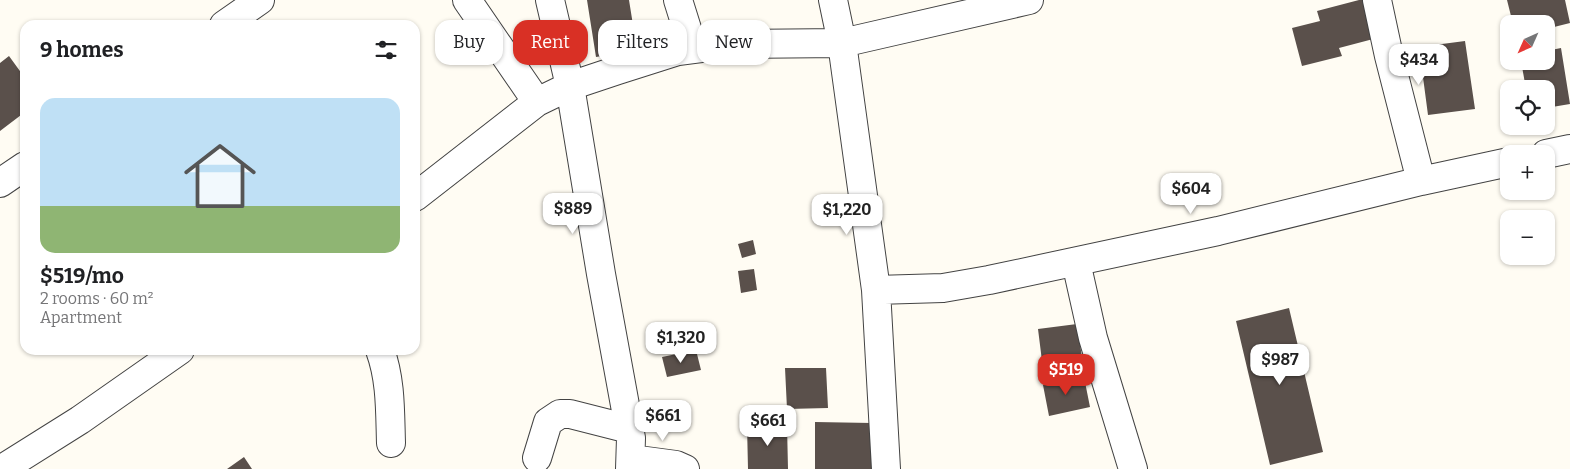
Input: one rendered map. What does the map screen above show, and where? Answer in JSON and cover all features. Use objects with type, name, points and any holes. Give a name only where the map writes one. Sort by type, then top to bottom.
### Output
[{"type":"street","points":[[231,20],[260,0]]},
{"type":"street","points":[[467,0],[537,102]]},
{"type":"street","points":[[550,0],[570,86],[629,429],[630,464],[676,466],[685,469]]},
{"type":"street","points":[[678,0],[693,48]]},
{"type":"street","points":[[833,0],[842,44],[876,290],[886,469]]},
{"type":"street","points":[[420,193],[537,102],[570,86],[618,70],[693,48],[732,44],[842,44],[1029,0]]},
{"type":"street","points":[[1377,0],[1389,56],[1421,181]]},
{"type":"street","points":[[1555,152],[1570,149]]},
{"type":"street","points":[[876,290],[943,288],[1076,262],[1311,210],[1421,181],[1500,164]]},
{"type":"street","points":[[0,184],[20,170]]},
{"type":"street","points":[[1076,262],[1093,338],[1133,469]]},
{"type":"street","points":[[2,469],[80,420],[173,355]]},
{"type":"street","points":[[382,355],[389,391],[391,444]]},
{"type":"street","points":[[537,458],[548,422],[560,414],[570,414],[629,429]]},
{"type":"building","points":[[587,0],[629,0],[632,20],[598,20],[598,57],[596,57]]},
{"type":"building","points":[[1359,0],[1367,0],[1377,38],[1339,48],[1342,56],[1302,66],[1292,28],[1320,21],[1317,11]]},
{"type":"building","points":[[1507,0],[1565,0],[1570,23],[1555,27],[1555,15],[1511,15]]},
{"type":"building","points":[[1465,41],[1475,109],[1428,115],[1419,47]]},
{"type":"building","points":[[1561,48],[1570,104],[1555,106],[1555,80],[1524,80],[1523,70],[1555,70],[1555,49]]},
{"type":"building","points":[[9,56],[20,71],[20,116],[0,131],[0,63]]},
{"type":"building","points":[[753,240],[756,254],[742,258],[738,244]]},
{"type":"building","points":[[754,269],[757,290],[741,293],[738,271]]},
{"type":"building","points":[[1289,308],[1323,452],[1270,465],[1236,321]]},
{"type":"building","points":[[1077,324],[1083,364],[1043,369],[1038,329]]},
{"type":"building","points":[[696,350],[701,370],[667,377],[662,357]]},
{"type":"building","points":[[785,368],[826,368],[828,408],[787,409]]},
{"type":"building","points":[[1084,377],[1090,407],[1049,416],[1043,385]]},
{"type":"building","points":[[815,422],[872,423],[872,469],[815,469]]},
{"type":"building","points":[[747,425],[787,425],[788,469],[748,469]]},
{"type":"building","points":[[244,457],[252,469],[227,469]]}]
